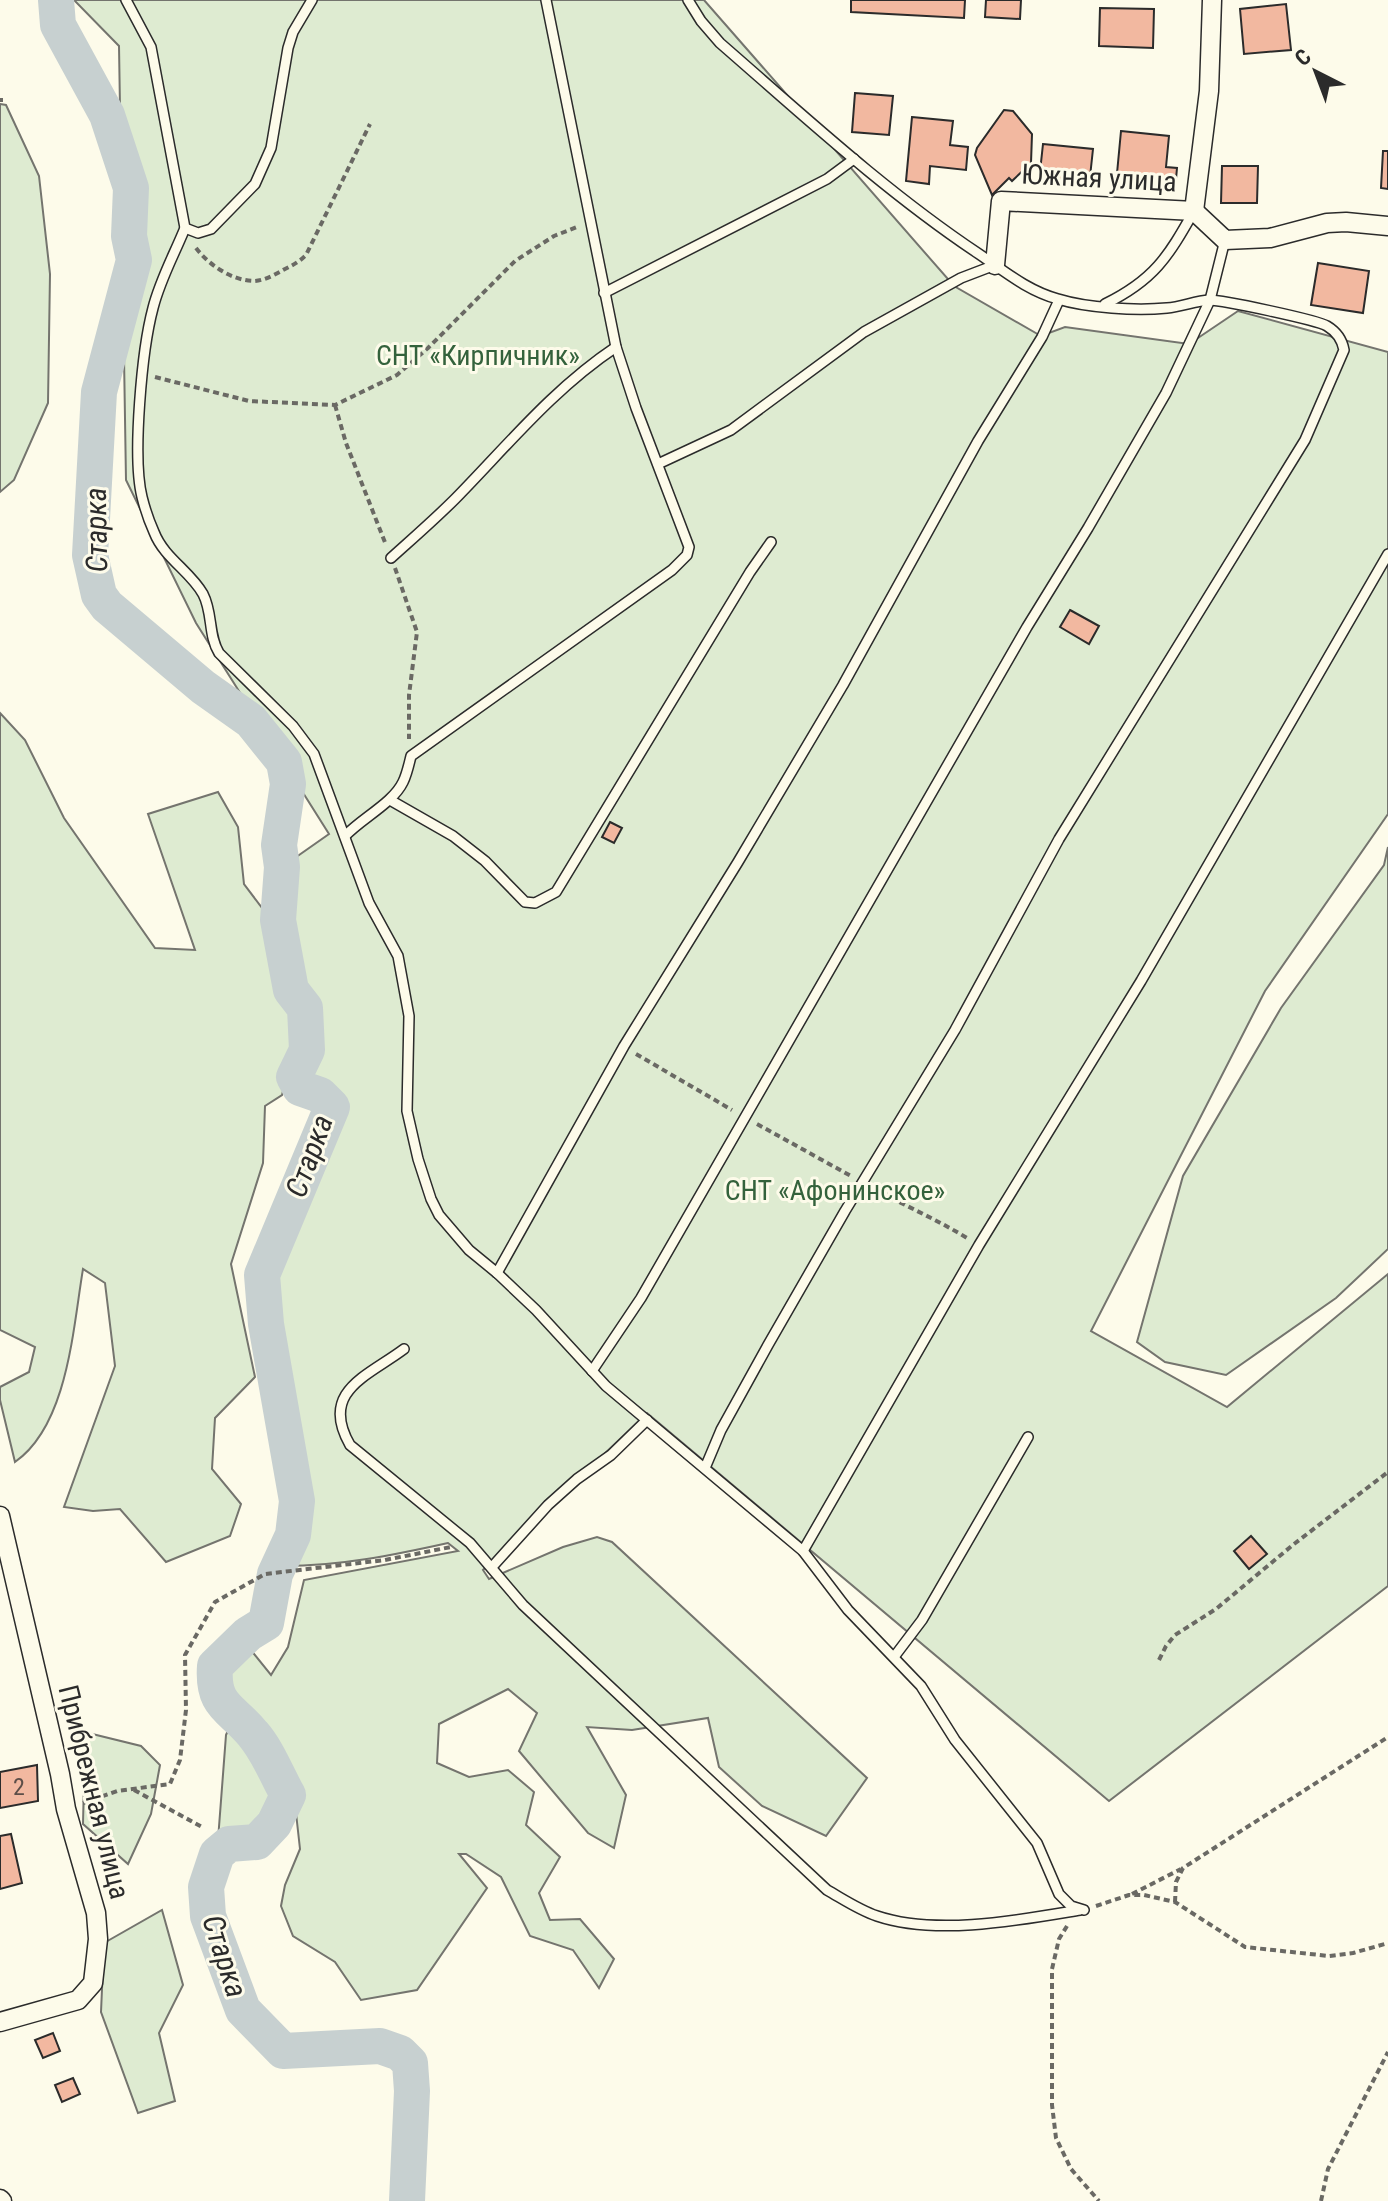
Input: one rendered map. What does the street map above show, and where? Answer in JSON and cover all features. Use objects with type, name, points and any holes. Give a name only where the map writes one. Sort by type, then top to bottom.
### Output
[{"type":"street","points":[[1194,211],[1209,91],[1212,0]]},
{"type":"street","name":"Южная улица","points":[[995,265],[1001,201],[1194,211],[1225,240]]},
{"type":"street","points":[[1225,240],[1270,238],[1327,223],[1388,226]]},
{"type":"street","name":"Прибрежная улица","points":[[0,1516],[66,1809],[96,1913],[98,1939],[93,1983],[78,2000],[0,2022]]},
{"type":"lane","points":[[126,0],[151,47],[185,228],[153,307],[143,373],[139,466],[141,495],[163,549],[198,584],[206,599],[214,645],[219,653],[293,726],[314,754],[369,903],[402,968],[411,1046],[407,1111],[431,1199],[452,1232],[497,1273],[592,1371],[803,1551],[848,1610],[921,1686],[955,1740],[1037,1843],[1059,1894],[1071,1906],[1084,1910]]},
{"type":"lane","points":[[185,228],[198,233],[211,229],[255,184],[271,148],[288,48],[293,32],[312,0]]},
{"type":"lane","points":[[345,836],[360,820],[390,800],[403,783],[411,756],[672,570],[687,555],[689,547],[616,347],[546,0]]},
{"type":"lane","points":[[688,0],[720,43],[854,159],[931,222],[1024,284],[1059,300],[1102,305],[1167,308],[1210,300],[1325,324],[1339,335],[1344,350],[1305,440],[1059,839],[955,1030],[862,1182],[721,1430],[705,1468]]},
{"type":"lane","points":[[604,293],[827,179],[854,159]]},
{"type":"lane","points":[[1102,305],[1128,293],[1162,264],[1194,211]]},
{"type":"lane","points":[[592,1371],[641,1298],[1027,627],[1166,393],[1210,300],[1225,240]]},
{"type":"lane","points":[[658,464],[731,430],[864,332],[961,278],[995,265]]},
{"type":"lane","points":[[497,1273],[624,1046],[843,685],[978,441],[1042,337],[1059,300]]},
{"type":"lane","points":[[391,558],[454,500],[532,416],[616,347]]},
{"type":"lane","points":[[390,800],[453,836],[485,861],[525,902],[535,903],[556,892],[771,542]]},
{"type":"lane","points":[[803,1551],[979,1245],[1141,981],[1388,554]]},
{"type":"lane","points":[[404,1349],[362,1377],[341,1402],[343,1434],[358,1454],[470,1543],[523,1605],[827,1890],[875,1915],[901,1922],[963,1924],[1084,1910]]},
{"type":"lane","points":[[492,1567],[548,1505],[611,1455],[647,1420]]},
{"type":"lane","points":[[894,1657],[922,1620],[1028,1437]]},
{"type":"path","points":[[185,228],[197,250],[209,263],[231,275],[253,281],[266,279],[300,262],[370,124]]},
{"type":"path","points":[[143,373],[249,401],[335,405],[397,375],[515,261],[554,236],[590,222]]},
{"type":"path","points":[[335,405],[346,443],[417,632],[409,695],[411,756]]},
{"type":"path","points":[[624,1046],[745,1117],[918,1213],[930,1215],[979,1245]]},
{"type":"path","points":[[1159,1660],[1175,1635],[1216,1609],[1388,1472]]},
{"type":"path","points":[[66,1809],[117,1791],[170,1784],[180,1760],[186,1710],[185,1655],[215,1602],[265,1574],[385,1560],[470,1543]]},
{"type":"path","points":[[1099,2201],[1071,2169],[1056,2138],[1052,2105],[1052,1969],[1059,1939],[1067,1926],[1084,1910],[1129,1895],[1183,1868],[1388,1737]]},
{"type":"path","points":[[132,1789],[204,1828]]},
{"type":"path","points":[[1175,1902],[1176,1882],[1183,1868]]},
{"type":"path","points":[[1129,1895],[1175,1902],[1245,1947],[1329,1956],[1388,1943]]},
{"type":"path","points":[[1321,2201],[1328,2169],[1388,2052]]},
{"type":"green space","points":[[74,0],[704,0],[954,286],[1041,336],[1065,327],[1189,344],[1238,311],[1388,352],[1388,814],[1265,991],[1091,1331],[1227,1407],[1388,1274],[1388,1586],[1109,1801],[647,1413],[483,1570],[489,1579],[563,1547],[597,1537],[612,1542],[867,1778],[826,1836],[762,1806],[719,1767],[708,1718],[632,1730],[587,1727],[626,1795],[614,1848],[588,1833],[519,1751],[537,1713],[508,1689],[439,1724],[437,1763],[469,1777],[508,1770],[534,1792],[526,1825],[560,1857],[539,1893],[550,1920],[580,1919],[614,1959],[599,1988],[573,1950],[530,1936],[501,1877],[466,1854],[459,1854],[487,1888],[417,1990],[361,2000],[335,1962],[293,1936],[281,1906],[285,1885],[300,1849],[294,1795],[256,1723],[226,1702],[218,1687],[219,1669],[246,1644],[271,1675],[288,1647],[304,1580],[458,1551],[448,1543],[346,1562],[284,1566],[298,1536],[306,1504],[294,1435],[285,1429],[266,1324],[262,1275],[332,1107],[320,1095],[300,1088],[294,1077],[307,1050],[305,1008],[291,990],[278,920],[282,867],[329,834],[196,623],[126,480],[119,46]]},
{"type":"green space","points":[[0,104],[6,105],[39,176],[50,274],[48,403],[14,480],[0,492]]},
{"type":"green space","points":[[0,713],[25,740],[64,818],[155,948],[195,950],[148,814],[218,792],[238,827],[244,884],[265,912],[281,996],[295,1007],[294,1048],[282,1095],[265,1106],[263,1163],[231,1264],[255,1377],[215,1418],[212,1469],[241,1504],[230,1536],[166,1562],[120,1509],[93,1511],[64,1507],[115,1366],[105,1283],[83,1269],[71,1346],[57,1400],[47,1425],[33,1446],[15,1462],[0,1400],[0,1387],[29,1372],[35,1347],[0,1330]]},
{"type":"green space","points":[[1388,847],[1388,1249],[1336,1298],[1226,1375],[1165,1362],[1137,1342],[1183,1176],[1281,1008],[1384,865]]},
{"type":"green space","points":[[231,1723],[253,1737],[286,1795],[269,1824],[255,1840],[218,1840],[226,1735]]},
{"type":"green space","points":[[72,1729],[141,1746],[160,1765],[151,1814],[128,1864],[83,1824],[84,1781]]},
{"type":"green space","points":[[162,1910],[183,1985],[159,2033],[175,2101],[138,2113],[101,2012],[104,1943]]},
{"type":"building","points":[[851,0],[965,0],[964,18],[851,12]]},
{"type":"building","points":[[986,0],[1021,0],[1020,19],[985,17]]},
{"type":"building","points":[[1286,4],[1291,50],[1244,54],[1240,9]]},
{"type":"building","points":[[1100,8],[1154,9],[1153,48],[1099,46]]},
{"type":"building","points":[[855,93],[893,96],[889,135],[852,132]]},
{"type":"building","points":[[1004,110],[1013,111],[1032,134],[1031,163],[992,195],[975,155]]},
{"type":"building","points":[[912,117],[953,121],[950,145],[968,147],[966,170],[930,166],[929,184],[906,181]]},
{"type":"building","points":[[1121,131],[1169,136],[1166,167],[1177,168],[1175,190],[1116,184]]},
{"type":"building","points":[[1043,144],[1093,149],[1089,186],[1039,181]]},
{"type":"building","points":[[1383,151],[1388,151],[1388,189],[1381,188]]},
{"type":"building","points":[[1222,166],[1258,166],[1257,203],[1221,203]]},
{"type":"building","points":[[1318,263],[1369,271],[1363,313],[1311,305]]},
{"type":"building","points":[[1070,610],[1099,626],[1089,644],[1060,627]]},
{"type":"building","points":[[610,822],[622,828],[614,843],[602,837]]},
{"type":"building","points":[[1251,1536],[1267,1554],[1249,1569],[1234,1551]]},
{"type":"building","points":[[37,1765],[38,1801],[0,1808],[0,1772]]},
{"type":"building","points":[[11,1834],[22,1883],[0,1889],[0,1836]]},
{"type":"building","points":[[53,2033],[60,2051],[43,2058],[35,2040]]},
{"type":"building","points":[[73,2078],[80,2094],[62,2102],[55,2085]]},
{"type":"waterway","name":"Старка","points":[[56,0],[58,25],[107,115],[131,188],[129,236],[134,260],[99,392],[90,555],[99,595],[107,606],[203,687],[251,721],[284,762],[288,784],[279,845],[282,867],[278,920],[291,990],[305,1008],[307,1050],[294,1077],[300,1088],[320,1095],[332,1107],[262,1275],[266,1324],[297,1501],[293,1535],[275,1574],[266,1623],[248,1634],[215,1666],[220,1698],[258,1741],[288,1795],[274,1824],[257,1842],[229,1844],[217,1854],[206,1887],[208,1916],[243,2010],[283,2051],[380,2046],[400,2053],[410,2063],[412,2091],[407,2201]]},
{"type":"park label","name":"СНТ «Кирпичник»","points":[[478,355]]},
{"type":"park label","name":"СНТ «Афонинское»","points":[[835,1190]]}]
